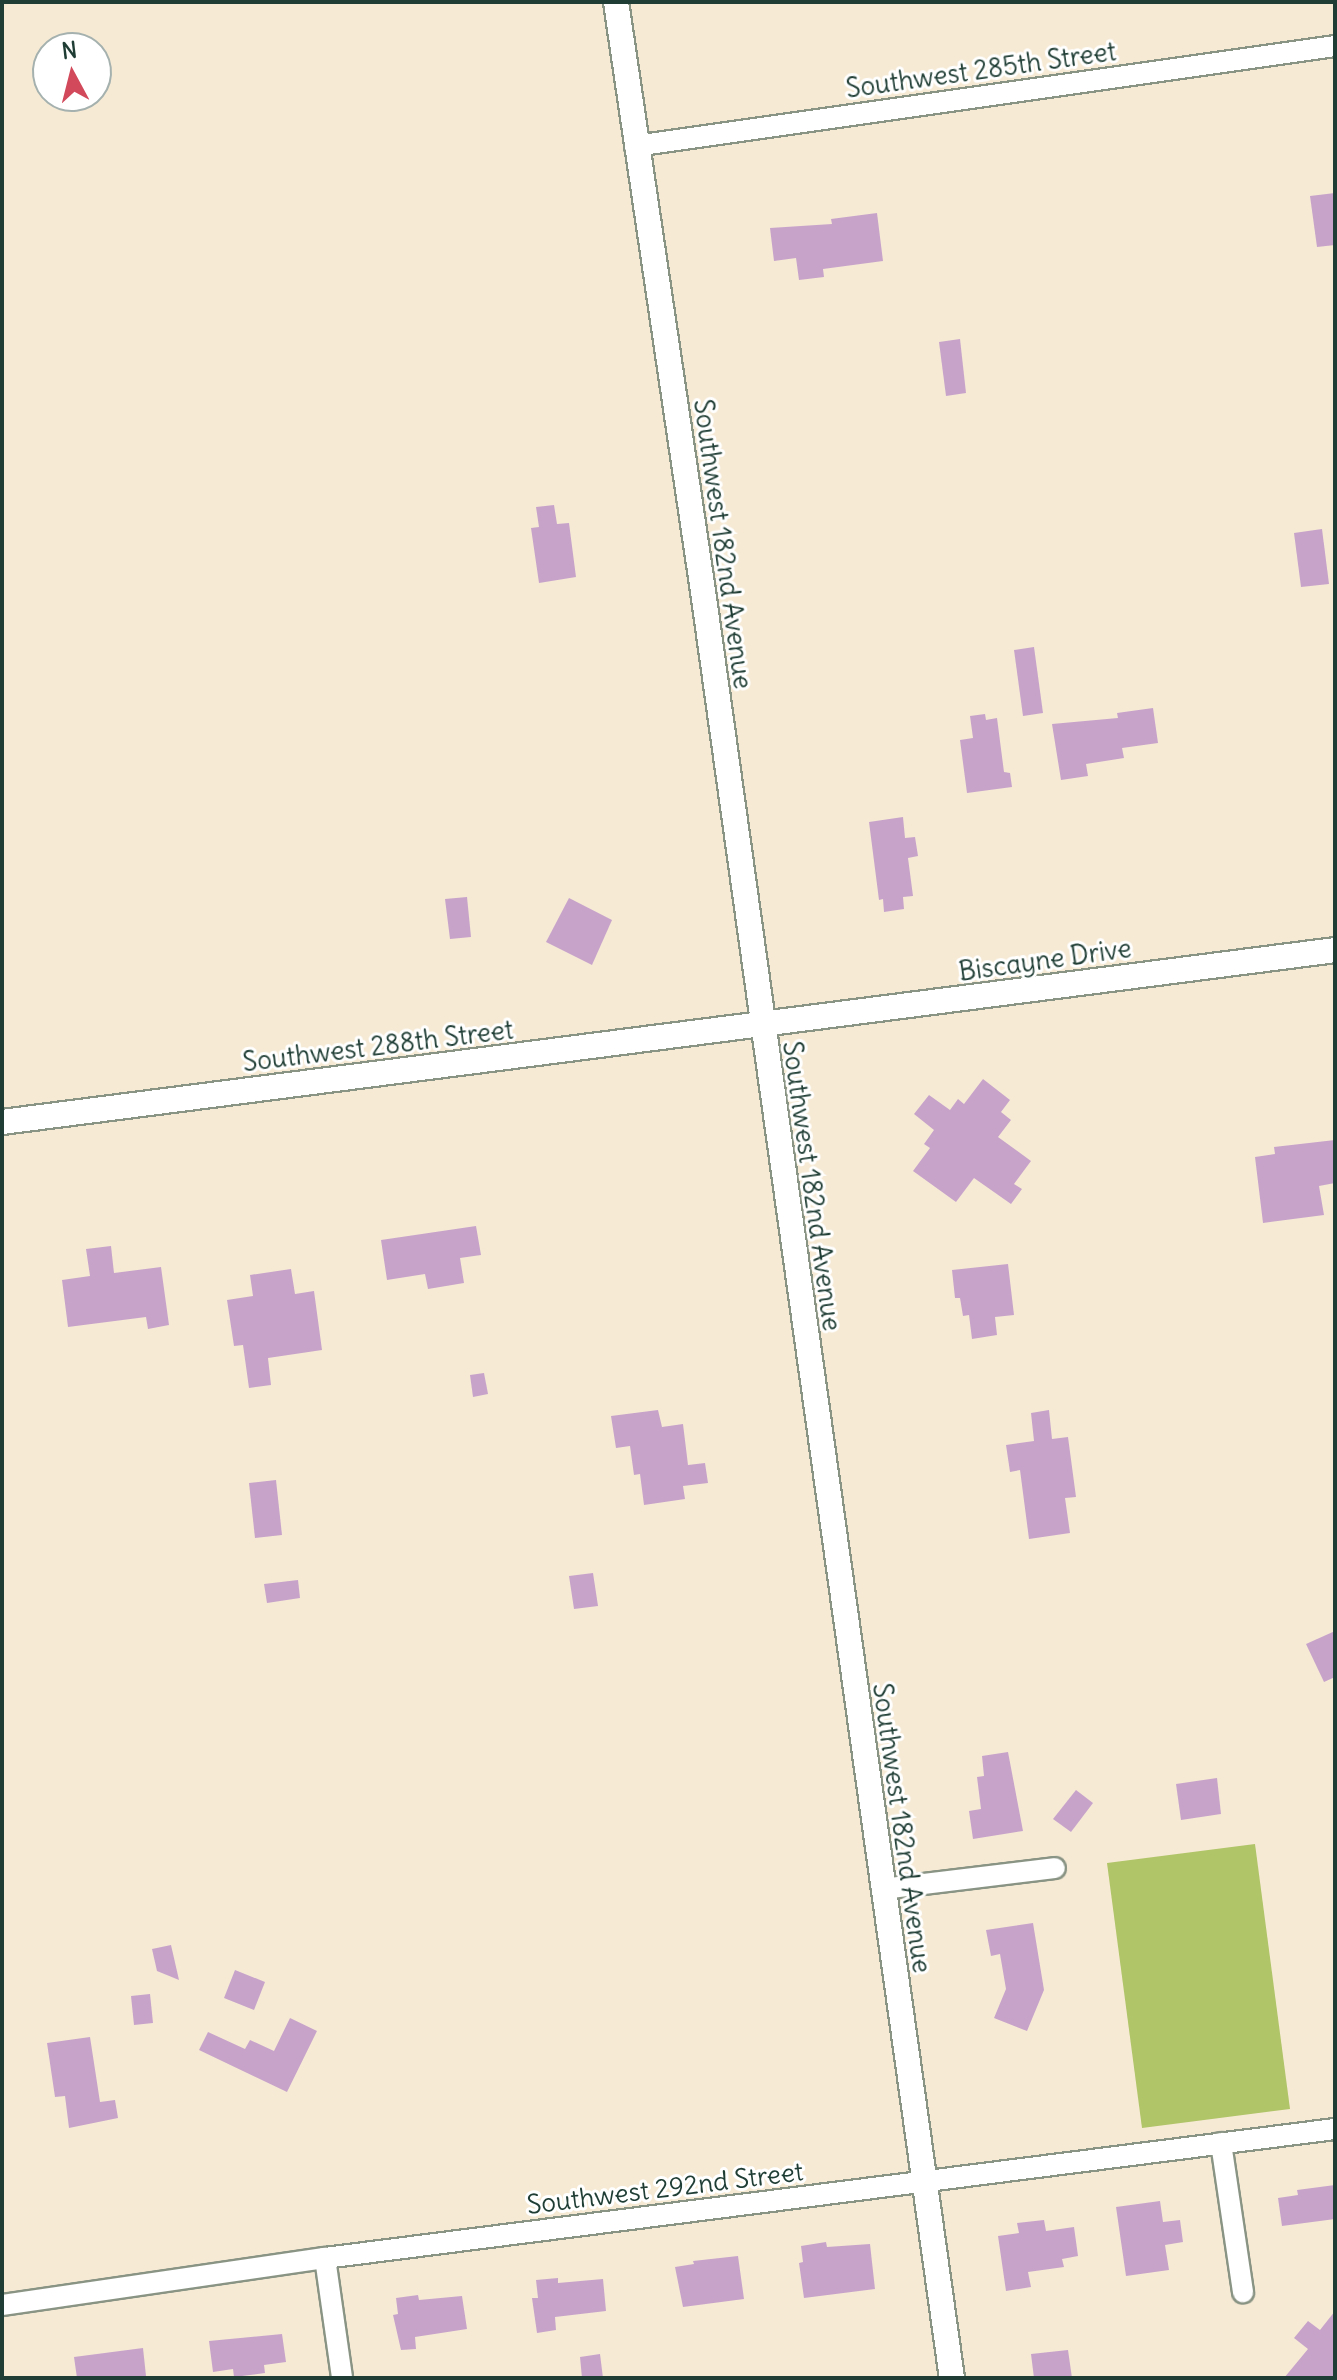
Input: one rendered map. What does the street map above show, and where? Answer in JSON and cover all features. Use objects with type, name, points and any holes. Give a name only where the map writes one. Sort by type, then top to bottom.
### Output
[{"type":"street","name":"Southwest 182nd Avenue","points":[[616,2],[700,576],[952,2378]]},
{"type":"street","name":"Southwest 285th Street","points":[[635,146],[1335,46]]},
{"type":"street","name":"Biscayne Drive","points":[[762,1026],[1335,950]]},
{"type":"street","name":"Southwest 288th Street","points":[[2,1122],[762,1026]]},
{"type":"street","points":[[882,1889],[1055,1868]]},
{"type":"street","name":"Southwest 292nd Street","points":[[2,2305],[325,2258],[1335,2129]]},
{"type":"street","points":[[1221,2143],[1243,2292]]},
{"type":"street","points":[[325,2258],[342,2378]]},
{"type":"green space","points":[[1255,1844],[1290,2109],[1142,2128],[1107,1863]]},
{"type":"building","points":[[1335,193],[1335,245],[1317,247],[1310,196]]},
{"type":"building","points":[[877,213],[883,261],[823,269],[824,277],[799,280],[796,258],[774,261],[770,228],[832,224],[831,219]]},
{"type":"building","points":[[960,339],[966,393],[946,396],[939,342]]},
{"type":"building","points":[[554,505],[557,524],[569,523],[576,577],[539,583],[531,528],[539,527],[536,507]]},
{"type":"building","points":[[1322,529],[1329,584],[1301,587],[1294,533]]},
{"type":"building","points":[[1034,647],[1043,713],[1023,716],[1014,650]]},
{"type":"building","points":[[1153,708],[1158,743],[1122,748],[1124,758],[1086,764],[1088,776],[1061,780],[1052,724],[1118,718],[1117,713]]},
{"type":"building","points":[[985,714],[986,720],[997,718],[1004,772],[1010,773],[1012,787],[967,793],[960,740],[973,738],[970,716]]},
{"type":"building","points":[[903,817],[905,838],[915,837],[918,856],[908,858],[913,896],[903,897],[904,909],[884,912],[883,899],[879,900],[869,822]]},
{"type":"building","points":[[467,897],[471,937],[450,939],[445,899]]},
{"type":"building","points":[[569,898],[612,920],[592,965],[546,942]]},
{"type":"building","points":[[983,1079],[1010,1100],[1001,1112],[1011,1120],[998,1137],[1031,1161],[1014,1184],[1022,1189],[1011,1204],[974,1178],[956,1202],[913,1171],[930,1148],[924,1144],[934,1130],[914,1114],[929,1095],[950,1110],[958,1099],[964,1104]]},
{"type":"building","points":[[1335,1140],[1335,1183],[1319,1186],[1324,1215],[1263,1223],[1255,1157],[1275,1154],[1274,1147]]},
{"type":"building","points":[[476,1226],[481,1255],[460,1258],[464,1283],[428,1289],[425,1274],[387,1280],[381,1240]]},
{"type":"building","points":[[111,1246],[114,1273],[161,1267],[169,1325],[148,1329],[146,1317],[68,1327],[62,1280],[90,1276],[86,1249]]},
{"type":"building","points":[[1008,1264],[1014,1315],[995,1317],[997,1335],[972,1339],[969,1315],[963,1316],[960,1298],[955,1298],[952,1270]]},
{"type":"building","points":[[291,1269],[295,1294],[314,1291],[322,1350],[268,1358],[271,1385],[249,1388],[243,1345],[234,1346],[227,1300],[253,1296],[250,1275]]},
{"type":"building","points":[[484,1373],[488,1394],[473,1397],[470,1375]]},
{"type":"building","points":[[658,1410],[662,1427],[683,1424],[688,1465],[705,1463],[708,1483],[683,1486],[685,1499],[644,1505],[640,1474],[634,1475],[630,1446],[616,1448],[611,1416]]},
{"type":"building","points":[[1049,1410],[1052,1439],[1068,1437],[1076,1497],[1065,1498],[1070,1533],[1029,1539],[1020,1470],[1010,1472],[1006,1445],[1034,1441],[1031,1413]]},
{"type":"building","points":[[276,1480],[282,1535],[255,1538],[249,1483]]},
{"type":"building","points":[[593,1573],[598,1606],[574,1609],[569,1576]]},
{"type":"building","points":[[298,1580],[300,1598],[267,1603],[264,1584]]},
{"type":"building","points":[[1335,1631],[1335,1677],[1324,1682],[1306,1644]]},
{"type":"building","points":[[1008,1752],[1023,1831],[973,1839],[969,1811],[981,1809],[977,1777],[984,1776],[982,1756]]},
{"type":"building","points":[[1217,1778],[1221,1814],[1181,1820],[1176,1784]]},
{"type":"building","points":[[1076,1790],[1093,1803],[1071,1832],[1053,1819]]},
{"type":"building","points":[[1033,1923],[1044,1990],[1027,2031],[994,2018],[1006,1989],[1000,1954],[991,1956],[986,1930]]},
{"type":"building","points":[[171,1945],[179,1980],[157,1971],[152,1949]]},
{"type":"building","points":[[235,1970],[265,1982],[254,2010],[224,1998]]},
{"type":"building","points":[[150,1994],[153,2023],[134,2025],[131,1996]]},
{"type":"building","points":[[290,2018],[317,2031],[287,2092],[199,2050],[208,2032],[245,2049],[250,2040],[274,2051]]},
{"type":"building","points":[[90,2037],[100,2102],[115,2100],[118,2118],[69,2128],[65,2096],[55,2097],[47,2043]]},
{"type":"building","points":[[1335,2185],[1335,2219],[1282,2226],[1278,2198],[1298,2195],[1297,2190]]},
{"type":"building","points":[[1160,2201],[1163,2222],[1180,2220],[1183,2242],[1165,2245],[1169,2270],[1126,2276],[1116,2207]]},
{"type":"building","points":[[1044,2220],[1046,2231],[1074,2227],[1078,2256],[1062,2259],[1064,2267],[1028,2272],[1031,2287],[1006,2291],[998,2236],[1019,2233],[1017,2223]]},
{"type":"building","points":[[826,2242],[827,2247],[870,2244],[875,2289],[804,2298],[799,2263],[803,2262],[801,2246]]},
{"type":"building","points":[[738,2256],[744,2299],[683,2307],[675,2267],[694,2264],[693,2261]]},
{"type":"building","points":[[558,2278],[558,2283],[603,2279],[606,2311],[555,2317],[556,2330],[537,2333],[532,2298],[538,2298],[536,2280]]},
{"type":"building","points":[[418,2295],[419,2300],[462,2296],[467,2329],[415,2337],[416,2349],[401,2350],[393,2315],[398,2314],[396,2298]]},
{"type":"building","points":[[1335,2311],[1335,2378],[1284,2378],[1308,2349],[1294,2338],[1308,2321],[1320,2330]]},
{"type":"building","points":[[282,2334],[286,2362],[264,2365],[265,2373],[234,2377],[233,2369],[213,2372],[209,2341]]},
{"type":"building","points":[[143,2348],[146,2376],[77,2378],[74,2357]]},
{"type":"building","points":[[1068,2350],[1072,2378],[1034,2378],[1031,2354]]},
{"type":"building","points":[[600,2354],[603,2378],[582,2378],[580,2357]]}]
